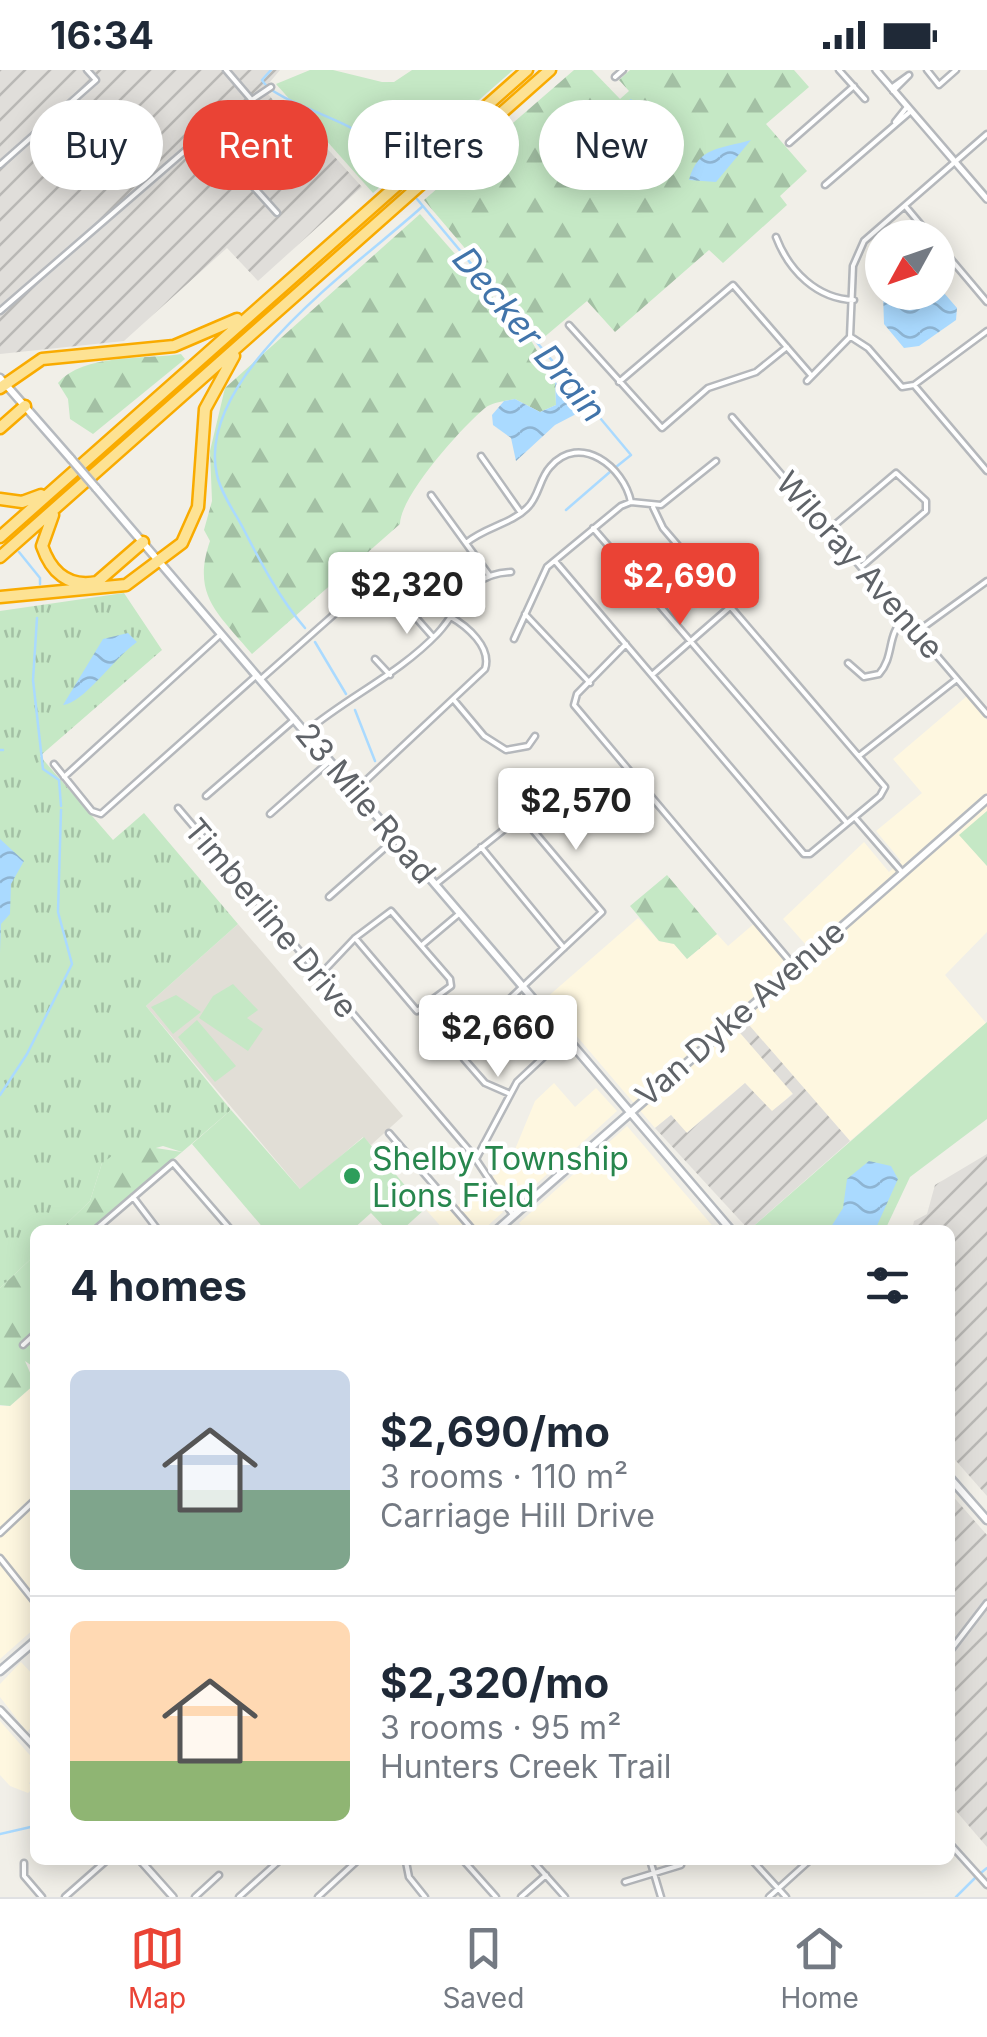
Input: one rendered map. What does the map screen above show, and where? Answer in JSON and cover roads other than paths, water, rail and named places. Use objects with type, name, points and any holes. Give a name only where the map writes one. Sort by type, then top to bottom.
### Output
[{"type":"highway","points":[[0,537],[526,70]]},
{"type":"highway","points":[[0,557],[550,70]]},
{"type":"highway","points":[[2,383],[42,358],[145,351],[188,342],[239,318],[280,288]]},
{"type":"highway","points":[[0,598],[120,586],[160,562],[182,542],[194,522],[202,425],[214,387],[235,354],[266,323]]},
{"type":"highway","points":[[0,428],[25,406]]},
{"type":"highway","points":[[0,499],[32,500],[70,474]]},
{"type":"highway","points":[[69,497],[48,523],[42,546],[56,572],[68,580],[97,582],[144,542]]},
{"type":"main road","name":"23 Mile Road","points":[[2,383],[144,542],[727,1225]]},
{"type":"main road","name":"Van Dyke Avenue","points":[[502,1225],[987,799]]},
{"type":"main road","points":[[955,1484],[987,1520]]},
{"type":"main road","points":[[0,1671],[30,1645]]},
{"type":"street","points":[[0,165],[96,80],[87,70]]},
{"type":"street","points":[[226,70],[250,98]]},
{"type":"street","points":[[615,78],[623,70]]},
{"type":"street","points":[[839,70],[865,99]]},
{"type":"street","points":[[876,70],[987,199]]},
{"type":"street","points":[[927,70],[939,85],[956,70]]},
{"type":"street","points":[[892,89],[912,72]]},
{"type":"street","points":[[788,143],[854,86]]},
{"type":"street","points":[[247,100],[271,87]]},
{"type":"street","points":[[825,185],[909,109]]},
{"type":"street","points":[[807,382],[850,337],[852,270],[860,247],[986,137]]},
{"type":"street","points":[[0,311],[183,152]]},
{"type":"street","points":[[256,190],[277,214]]},
{"type":"street","points":[[904,205],[917,220]]},
{"type":"street","points":[[776,236],[781,250],[814,289],[831,298],[854,300]]},
{"type":"street","points":[[955,264],[987,302]]},
{"type":"street","points":[[619,382],[733,285],[811,375]]},
{"type":"street","points":[[569,325],[662,428],[713,384],[756,372],[787,347]]},
{"type":"street","points":[[850,337],[868,348],[902,387],[914,385],[987,331]]},
{"type":"street","points":[[980,336],[987,344]]},
{"type":"street","points":[[914,385],[987,471]]},
{"type":"street","name":"Wiloray Avenue","points":[[732,417],[987,714]]},
{"type":"street","points":[[466,543],[488,526],[521,514],[533,502],[549,468],[573,454],[590,454],[608,464],[626,487],[631,502]]},
{"type":"street","points":[[481,456],[521,514]]},
{"type":"street","points":[[514,638],[538,581],[555,561],[631,502],[653,507],[716,461]]},
{"type":"street","points":[[829,530],[897,473],[928,508],[861,567]]},
{"type":"street","points":[[431,495],[489,575]]},
{"type":"street","points":[[555,561],[806,855],[885,788],[660,525],[653,507]]},
{"type":"street","points":[[593,528],[847,823]]},
{"type":"street","points":[[54,764],[92,811],[101,814],[399,558]]},
{"type":"street","points":[[306,732],[390,674],[433,637],[465,591],[489,575],[511,572]]},
{"type":"street","points":[[379,576],[433,637]]},
{"type":"street","points":[[917,632],[987,581]]},
{"type":"street","points":[[652,675],[730,608]]},
{"type":"street","points":[[525,614],[590,683]]},
{"type":"street","points":[[355,790],[485,669],[487,656],[464,626],[449,616]]},
{"type":"street","points":[[848,663],[864,677],[879,674],[888,661],[893,631],[906,618]]},
{"type":"street","points":[[64,777],[222,634]]},
{"type":"street","points":[[626,644],[573,702],[794,966]]},
{"type":"street","points":[[375,659],[390,674]]},
{"type":"street","points":[[859,756],[957,679]]},
{"type":"street","points":[[452,699],[484,736],[506,750],[528,746],[535,736]]},
{"type":"street","points":[[206,796],[295,719]]},
{"type":"street","points":[[270,814],[330,761]]},
{"type":"street","name":"Timberline Drive","points":[[178,808],[476,1160],[513,1215]]},
{"type":"street","points":[[436,884],[521,816],[602,914],[469,1036],[462,1048],[464,1059],[476,1076],[510,1094]]},
{"type":"street","points":[[854,817],[902,872]]},
{"type":"street","points":[[329,898],[396,838]]},
{"type":"street","points":[[481,847],[564,948]]},
{"type":"street","points":[[320,975],[356,938],[391,911],[452,984],[418,1011],[356,938]]},
{"type":"street","points":[[422,945],[460,913]]},
{"type":"street","points":[[476,1160],[510,1094],[525,1074],[565,1037]]},
{"type":"street","points":[[389,1133],[469,1225]]},
{"type":"street","points":[[101,1225],[174,1164],[227,1225]]},
{"type":"street","points":[[133,1197],[154,1225]]},
{"type":"street","points":[[23,1345],[30,1339]]},
{"type":"street","points":[[0,1533],[30,1505]]},
{"type":"street","points":[[0,1558],[30,1593]]},
{"type":"street","points":[[955,1645],[987,1603]]},
{"type":"street","points":[[0,1710],[30,1742]]},
{"type":"street","points":[[955,1850],[987,1885]]},
{"type":"street","points":[[24,1863],[24,1876],[42,1897]]},
{"type":"street","points":[[64,1897],[101,1865]]},
{"type":"street","points":[[144,1865],[173,1897]]},
{"type":"street","points":[[239,1897],[274,1865]]},
{"type":"street","points":[[318,1897],[353,1865]]},
{"type":"street","points":[[407,1865],[409,1878],[425,1897]]},
{"type":"street","points":[[467,1865],[496,1897]]},
{"type":"street","points":[[536,1865],[565,1897]]},
{"type":"street","points":[[651,1865],[662,1897]]},
{"type":"street","points":[[626,1882],[681,1865]]},
{"type":"street","points":[[756,1865],[786,1897]]},
{"type":"street","points":[[769,1897],[804,1865]]},
{"type":"street","points":[[195,1897],[219,1875]]},
{"type":"street","points":[[521,1897],[546,1876]]},
{"type":"water","points":[[751,140],[716,182],[689,180],[705,155]]},
{"type":"water","points":[[957,308],[956,320],[919,346],[904,348],[884,324],[884,310]]},
{"type":"water","points":[[555,381],[578,413],[555,425],[516,461],[511,438],[493,425],[492,415],[504,401],[515,399],[540,412],[556,405]]},
{"type":"water","points":[[128,633],[137,642],[80,697],[63,705],[103,639]]},
{"type":"water","points":[[0,839],[24,861],[11,884],[10,914],[1,924],[0,953]]},
{"type":"water","points":[[869,1161],[891,1166],[898,1179],[877,1225],[832,1225],[843,1208],[847,1179]]},
{"type":"waterway","name":"Decker Drain","points":[[271,70],[262,80],[268,87],[348,127]]},
{"type":"waterway","name":"Decker Drain","points":[[417,199],[631,455],[616,467]]},
{"type":"waterway","points":[[305,628],[272,581],[222,489],[217,475],[217,438],[230,400],[255,362],[323,291],[423,206]]},
{"type":"waterway","name":"Decker Drain","points":[[566,510],[611,471]]},
{"type":"waterway","points":[[19,552],[40,578],[40,584]]},
{"type":"waterway","points":[[37,618],[33,680],[43,769],[59,780],[61,806]]},
{"type":"waterway","points":[[315,642],[346,694]]},
{"type":"waterway","points":[[355,710],[375,761]]},
{"type":"waterway","points":[[0,1095],[27,1054],[72,964],[58,912],[61,810]]},
{"type":"waterway","points":[[0,1834],[30,1827]]},
{"type":"waterway","points":[[982,1872],[987,1868]]},
{"type":"waterway","points":[[956,1897],[975,1878]]},
{"type":"place","name":"Shelby Township Lions Field","points":[[352,1176]]}]
